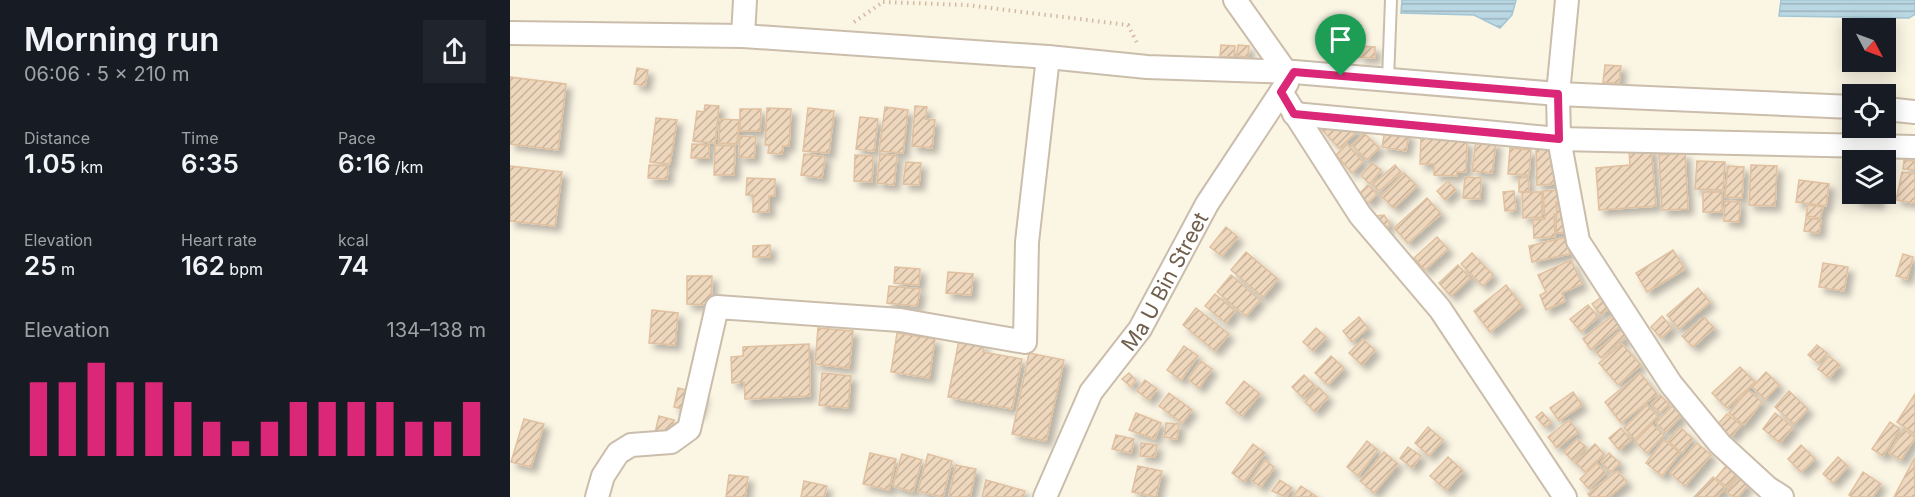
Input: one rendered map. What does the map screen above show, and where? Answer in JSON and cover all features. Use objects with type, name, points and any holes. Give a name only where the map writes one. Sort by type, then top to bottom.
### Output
[{"type":"street","points":[[743,36],[745,0]]},
{"type":"street","points":[[1235,0],[1287,79],[1294,114],[1360,215],[1440,309],[1565,497]]},
{"type":"street","points":[[1567,0],[1558,94],[1559,139],[1578,241],[1620,310],[1671,384],[1720,444],[1768,488],[1782,497]]},
{"type":"street","points":[[510,33],[743,36],[1048,57],[1287,79],[1388,80],[1558,94],[1842,107]]},
{"type":"street","points":[[597,497],[603,476],[618,453],[631,445],[671,441],[688,429],[717,307],[900,320],[1025,342],[1027,242],[1048,57]]},
{"type":"street","name":"Ma U Bin Street","points":[[1045,497],[1091,392],[1140,329],[1207,204],[1287,79]]},
{"type":"street","points":[[1896,110],[1915,112]]},
{"type":"street","points":[[1294,114],[1559,139],[1915,147]]},
{"type":"lane","points":[[1388,80],[1391,0]]},
{"type":"path","points":[[883,2],[966,5],[1128,25],[1148,67]]},
{"type":"water","points":[[1402,0],[1516,0],[1512,15],[1500,28],[1474,15],[1401,13]]},
{"type":"water","points":[[1781,0],[1915,0],[1915,14],[1909,18],[1779,16]]},
{"type":"building","points":[[1221,45],[1235,46],[1234,57],[1220,57]]},
{"type":"building","points":[[1238,45],[1249,46],[1248,57],[1237,56]]},
{"type":"building","points":[[1358,46],[1375,47],[1375,58],[1358,57]]},
{"type":"building","points":[[1605,65],[1621,66],[1619,84],[1603,82]]},
{"type":"building","points":[[637,68],[648,70],[645,86],[634,84]]},
{"type":"building","points":[[510,77],[566,84],[558,150],[510,144]]},
{"type":"building","points":[[705,105],[719,106],[715,143],[693,141],[697,111],[704,112]]},
{"type":"building","points":[[915,106],[927,107],[925,119],[935,120],[932,148],[912,146]]},
{"type":"building","points":[[885,107],[908,110],[903,153],[879,151]]},
{"type":"building","points":[[767,108],[791,109],[789,146],[783,146],[782,154],[768,153],[769,145],[765,145]]},
{"type":"building","points":[[808,108],[834,111],[829,153],[803,151]]},
{"type":"building","points":[[740,109],[761,109],[760,131],[740,131]]},
{"type":"building","points":[[860,117],[878,119],[874,151],[856,149]]},
{"type":"building","points":[[656,118],[677,120],[670,164],[650,162]]},
{"type":"building","points":[[720,119],[739,120],[737,144],[719,143]]},
{"type":"building","points":[[1328,121],[1360,129],[1339,148],[1321,129]]},
{"type":"building","points":[[1385,130],[1409,134],[1406,151],[1382,147]]},
{"type":"building","points":[[1364,133],[1379,148],[1367,160],[1352,145]]},
{"type":"building","points":[[1421,134],[1457,135],[1457,141],[1467,141],[1466,172],[1457,172],[1457,176],[1434,175],[1434,164],[1420,164]]},
{"type":"building","points":[[740,136],[756,137],[754,158],[739,157]]},
{"type":"building","points":[[1476,140],[1496,143],[1492,173],[1472,171]]},
{"type":"building","points":[[692,144],[709,145],[709,158],[691,158]]},
{"type":"building","points":[[1347,144],[1363,162],[1352,173],[1336,155]]},
{"type":"building","points":[[715,145],[735,146],[734,175],[714,175]]},
{"type":"building","points":[[1651,147],[1656,206],[1599,210],[1596,168],[1630,165],[1629,149]]},
{"type":"building","points":[[1510,148],[1531,150],[1529,175],[1508,174]]},
{"type":"building","points":[[1536,148],[1556,148],[1557,184],[1537,185]]},
{"type":"building","points":[[1685,153],[1688,209],[1662,210],[1659,155]]},
{"type":"building","points":[[804,154],[825,157],[822,178],[801,175]]},
{"type":"building","points":[[880,154],[897,156],[894,185],[877,183]]},
{"type":"building","points":[[855,155],[873,156],[872,182],[854,181]]},
{"type":"building","points":[[1904,160],[1915,161],[1915,170],[1903,169]]},
{"type":"building","points":[[1697,161],[1725,162],[1723,190],[1695,189]]},
{"type":"building","points":[[906,162],[921,163],[919,185],[903,184]]},
{"type":"building","points":[[1372,163],[1381,170],[1370,184],[1361,176]]},
{"type":"building","points":[[649,165],[668,166],[667,179],[648,178]]},
{"type":"building","points":[[1395,165],[1401,172],[1379,191],[1373,184]]},
{"type":"building","points":[[1751,165],[1777,166],[1775,206],[1749,205]]},
{"type":"building","points":[[510,166],[562,172],[555,226],[510,221]]},
{"type":"building","points":[[1728,166],[1744,167],[1742,198],[1725,197]]},
{"type":"building","points":[[1902,172],[1915,174],[1915,203],[1896,200]]},
{"type":"building","points":[[1404,173],[1417,186],[1394,208],[1381,196]]},
{"type":"building","points":[[1465,177],[1481,178],[1480,199],[1463,198]]},
{"type":"building","points":[[1528,177],[1529,192],[1519,192],[1519,178]]},
{"type":"building","points":[[747,178],[775,179],[775,196],[769,196],[769,212],[753,212],[753,195],[746,195]]},
{"type":"building","points":[[1799,180],[1829,184],[1826,206],[1796,202]]},
{"type":"building","points":[[1448,181],[1456,190],[1445,200],[1437,191]]},
{"type":"building","points":[[1368,185],[1377,194],[1368,203],[1359,194]]},
{"type":"building","points":[[1561,190],[1562,202],[1556,202],[1557,214],[1554,214],[1555,237],[1534,238],[1533,220],[1545,219],[1543,191]]},
{"type":"building","points":[[1514,191],[1516,210],[1505,211],[1503,192]]},
{"type":"building","points":[[1522,192],[1542,192],[1542,217],[1523,218]]},
{"type":"building","points":[[1703,192],[1722,192],[1722,212],[1703,212]]},
{"type":"building","points":[[1427,198],[1441,214],[1408,243],[1394,228]]},
{"type":"building","points":[[1725,201],[1740,202],[1739,222],[1724,221]]},
{"type":"building","points":[[1566,202],[1571,232],[1556,233],[1557,203]]},
{"type":"building","points":[[1808,205],[1823,207],[1820,218],[1806,216]]},
{"type":"building","points":[[1384,215],[1390,224],[1385,231],[1375,216]]},
{"type":"building","points":[[1806,218],[1821,220],[1819,233],[1804,231]]},
{"type":"building","points":[[1226,227],[1238,237],[1222,256],[1210,247]]},
{"type":"building","points":[[1437,237],[1448,249],[1425,270],[1414,258]]},
{"type":"building","points":[[1567,237],[1570,254],[1532,262],[1529,246]]},
{"type":"building","points":[[770,245],[770,257],[753,257],[753,246]]},
{"type":"building","points":[[1673,250],[1685,269],[1647,292],[1636,273]]},
{"type":"building","points":[[1246,252],[1278,279],[1263,297],[1231,270]]},
{"type":"building","points":[[1472,253],[1493,275],[1483,286],[1461,264]]},
{"type":"building","points":[[1903,254],[1913,257],[1907,279],[1896,276]]},
{"type":"building","points":[[1571,260],[1582,284],[1562,293],[1565,301],[1546,310],[1540,295],[1546,292],[1538,275]]},
{"type":"building","points":[[1823,263],[1848,267],[1844,291],[1819,287]]},
{"type":"building","points":[[1458,265],[1470,278],[1451,296],[1439,283]]},
{"type":"building","points":[[895,267],[920,269],[919,285],[894,283]]},
{"type":"building","points":[[948,272],[973,274],[971,295],[946,293]]},
{"type":"building","points":[[1231,275],[1260,300],[1246,316],[1217,292]]},
{"type":"building","points":[[687,276],[712,276],[711,305],[687,304]]},
{"type":"building","points":[[1506,285],[1522,306],[1490,332],[1474,311]]},
{"type":"building","points":[[889,286],[920,289],[917,306],[887,303]]},
{"type":"building","points":[[1698,288],[1710,302],[1679,329],[1667,315]]},
{"type":"building","points":[[1215,294],[1235,311],[1226,323],[1205,306]]},
{"type":"building","points":[[1603,296],[1611,307],[1601,315],[1592,304]]},
{"type":"building","points":[[1588,305],[1598,317],[1581,332],[1570,319]]},
{"type":"building","points":[[1196,308],[1229,334],[1215,351],[1183,325]]},
{"type":"building","points":[[652,310],[678,313],[675,345],[649,343]]},
{"type":"building","points":[[1612,316],[1620,326],[1591,350],[1583,339]]},
{"type":"building","points":[[1662,316],[1672,328],[1661,338],[1651,327]]},
{"type":"building","points":[[1359,317],[1368,328],[1352,342],[1343,331]]},
{"type":"building","points":[[1704,317],[1714,328],[1693,347],[1682,336]]},
{"type":"building","points":[[818,328],[853,331],[849,368],[815,364]]},
{"type":"building","points":[[1316,328],[1326,337],[1313,351],[1303,342]]},
{"type":"building","points":[[1621,330],[1627,336],[1601,358],[1596,352]]},
{"type":"building","points":[[897,333],[935,339],[929,378],[891,372]]},
{"type":"building","points":[[1363,339],[1375,350],[1362,365],[1349,353]]},
{"type":"building","points":[[959,340],[984,345],[983,352],[1022,359],[1012,409],[948,397]]},
{"type":"building","points":[[809,344],[810,396],[745,399],[744,382],[732,383],[731,357],[743,356],[743,347]]},
{"type":"building","points":[[1622,344],[1641,365],[1618,385],[1599,363]]},
{"type":"building","points":[[1817,345],[1827,353],[1818,363],[1808,355]]},
{"type":"building","points":[[1184,346],[1198,356],[1181,380],[1167,370]]},
{"type":"building","points":[[1029,353],[1064,360],[1046,441],[1012,434]]},
{"type":"building","points":[[1331,356],[1344,368],[1328,385],[1315,373]]},
{"type":"building","points":[[1829,356],[1840,365],[1829,378],[1818,369]]},
{"type":"building","points":[[1201,361],[1212,369],[1199,388],[1188,379]]},
{"type":"building","points":[[1740,367],[1755,382],[1727,408],[1712,393]]},
{"type":"building","points":[[1766,372],[1779,385],[1765,399],[1752,387]]},
{"type":"building","points":[[822,373],[851,376],[848,408],[819,405]]},
{"type":"building","points":[[1129,373],[1136,380],[1131,387],[1122,379]]},
{"type":"building","points":[[1640,373],[1657,394],[1621,423],[1605,402]]},
{"type":"building","points":[[1304,375],[1315,386],[1303,398],[1292,387]]},
{"type":"building","points":[[1145,380],[1157,389],[1149,400],[1137,391]]},
{"type":"building","points":[[1244,381],[1260,394],[1242,416],[1226,403]]},
{"type":"building","points":[[1318,387],[1328,397],[1315,412],[1305,402]]},
{"type":"building","points":[[678,388],[703,394],[698,413],[674,407]]},
{"type":"building","points":[[1748,390],[1762,402],[1744,425],[1729,413]]},
{"type":"building","points":[[1789,391],[1808,409],[1794,424],[1775,407]]},
{"type":"building","points":[[1573,392],[1582,405],[1559,421],[1550,408]]},
{"type":"building","points":[[1169,393],[1192,410],[1182,423],[1159,406]]},
{"type":"building","points":[[1915,394],[1915,434],[1897,422]]},
{"type":"building","points":[[1660,395],[1669,404],[1660,413],[1651,404]]},
{"type":"building","points":[[1647,405],[1658,416],[1635,439],[1624,428]]},
{"type":"building","points":[[1672,406],[1682,415],[1666,432],[1656,423]]},
{"type":"building","points":[[1542,412],[1551,422],[1545,427],[1536,417]]},
{"type":"building","points":[[1136,413],[1161,423],[1155,439],[1129,430]]},
{"type":"building","points":[[1775,413],[1793,427],[1780,443],[1763,429]]},
{"type":"building","points":[[1727,414],[1741,425],[1731,437],[1717,425]]},
{"type":"building","points":[[659,416],[674,420],[669,440],[654,437]]},
{"type":"building","points":[[524,419],[544,424],[531,467],[511,462]]},
{"type":"building","points":[[1569,420],[1578,432],[1557,448],[1548,437]]},
{"type":"building","points":[[1890,422],[1900,429],[1883,456],[1872,449]]},
{"type":"building","points":[[1166,423],[1179,424],[1177,439],[1164,437]]},
{"type":"building","points":[[1652,424],[1664,435],[1647,453],[1635,442]]},
{"type":"building","points":[[1428,427],[1443,440],[1429,456],[1415,443]]},
{"type":"building","points":[[1680,427],[1693,439],[1682,453],[1668,441]]},
{"type":"building","points":[[1621,428],[1631,440],[1619,450],[1609,438]]},
{"type":"building","points":[[1904,429],[1915,438],[1901,460],[1889,453]]},
{"type":"building","points":[[1116,435],[1134,439],[1131,453],[1112,449]]},
{"type":"building","points":[[1577,439],[1586,447],[1573,461],[1564,452]]},
{"type":"building","points":[[1664,440],[1680,453],[1662,476],[1646,463]]},
{"type":"building","points":[[1367,441],[1378,450],[1358,476],[1347,467]]},
{"type":"building","points":[[1141,443],[1157,445],[1155,457],[1140,456]]},
{"type":"building","points":[[1697,443],[1711,455],[1685,486],[1670,473]]},
{"type":"building","points":[[1253,444],[1265,453],[1244,482],[1232,473]]},
{"type":"building","points":[[1595,444],[1604,454],[1585,472],[1575,462]]},
{"type":"building","points":[[1801,445],[1815,459],[1801,472],[1788,459]]},
{"type":"building","points":[[1408,447],[1421,456],[1412,468],[1400,458]]},
{"type":"building","points":[[1384,452],[1398,464],[1374,493],[1360,481]]},
{"type":"building","points":[[870,453],[896,459],[889,490],[863,484]]},
{"type":"building","points":[[1609,453],[1620,463],[1611,472],[1601,462]]},
{"type":"building","points":[[902,454],[922,460],[913,492],[893,486]]},
{"type":"building","points":[[928,454],[952,461],[943,497],[918,491]]},
{"type":"building","points":[[1448,457],[1463,471],[1446,490],[1430,476]]},
{"type":"building","points":[[1838,457],[1848,466],[1833,483],[1823,474]]},
{"type":"building","points":[[1914,459],[1915,497],[1894,497]]},
{"type":"building","points":[[1265,460],[1274,467],[1261,487],[1251,480]]},
{"type":"building","points":[[1597,463],[1606,473],[1589,489],[1580,479]]},
{"type":"building","points":[[956,465],[976,469],[970,497],[949,497]]},
{"type":"building","points":[[1138,466],[1162,471],[1156,497],[1132,492]]},
{"type":"building","points":[[1726,466],[1737,476],[1727,487],[1716,478]]},
{"type":"building","points":[[1617,471],[1627,482],[1609,497],[1590,497],[1588,494]]},
{"type":"building","points":[[1863,472],[1881,484],[1873,497],[1852,497],[1849,495]]},
{"type":"building","points":[[729,475],[748,477],[745,497],[726,497]]},
{"type":"building","points":[[1713,477],[1725,488],[1717,497],[1694,497]]},
{"type":"building","points":[[1739,477],[1748,485],[1738,497],[1733,497],[1726,492]]},
{"type":"building","points":[[986,480],[1025,491],[1023,497],[982,497]]},
{"type":"building","points":[[1280,480],[1292,488],[1286,497],[1272,491]]},
{"type":"building","points":[[804,481],[827,486],[824,497],[801,497]]},
{"type":"building","points":[[1301,486],[1317,497],[1293,497]]},
{"type":"route","points":[[1294,72],[1341,76],[1558,94],[1559,139],[1294,114],[1281,92],[1294,72]]}]
